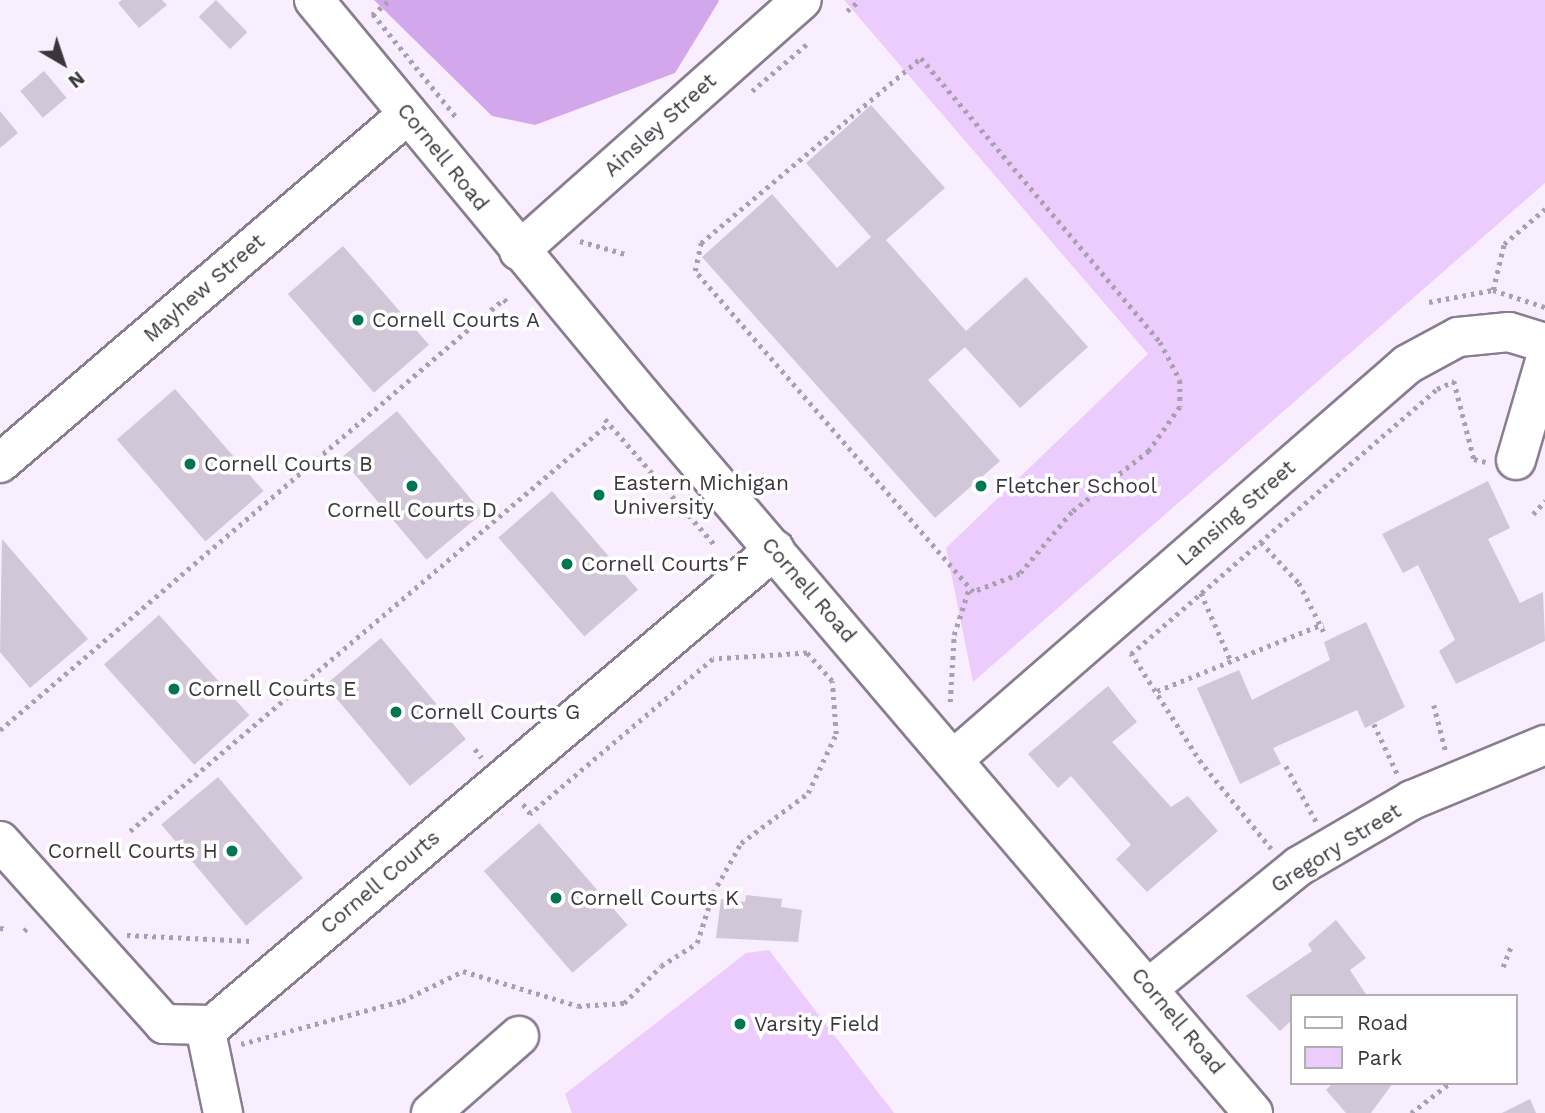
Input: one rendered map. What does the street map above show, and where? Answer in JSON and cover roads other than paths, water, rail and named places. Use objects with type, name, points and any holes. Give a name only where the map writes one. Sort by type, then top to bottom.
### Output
[{"type":"street","name":"Cornell Road","points":[[314,0],[519,251],[955,758],[1254,1113]]},
{"type":"street","name":"Ainsley Street","points":[[519,251],[802,0]]},
{"type":"street","name":"Mayhew Street","points":[[0,463],[408,114]]},
{"type":"street","name":"Lansing Street","points":[[955,758],[1408,364],[1458,337],[1509,332],[1545,343]]},
{"type":"street","points":[[1507,462],[1545,361]]},
{"type":"street","name":"Cornell Courts","points":[[220,1036],[775,549]]},
{"type":"street","name":"Gregory Street","points":[[1150,987],[1299,866],[1412,800],[1545,745]]},
{"type":"street","points":[[0,841],[164,1024],[220,1036],[223,1113]]},
{"type":"street","points":[[431,1113],[519,1035]]},
{"type":"place","name":"Cornell Courts A","points":[[358,320]]},
{"type":"place","name":"Cornell Courts B","points":[[190,464]]},
{"type":"place","name":"Cornell Courts D","points":[[412,486]]},
{"type":"place","name":"Fletcher School","points":[[981,486]]},
{"type":"place","name":"Eastern Michigan University","points":[[599,495]]},
{"type":"place","name":"Cornell Courts F","points":[[567,564]]},
{"type":"place","name":"Cornell Courts E","points":[[174,689]]},
{"type":"place","name":"Cornell Courts G","points":[[396,712]]},
{"type":"place","name":"Cornell Courts H","points":[[232,851]]},
{"type":"place","name":"Cornell Courts K","points":[[556,898]]},
{"type":"place","name":"Varsity Field","points":[[740,1024]]}]
